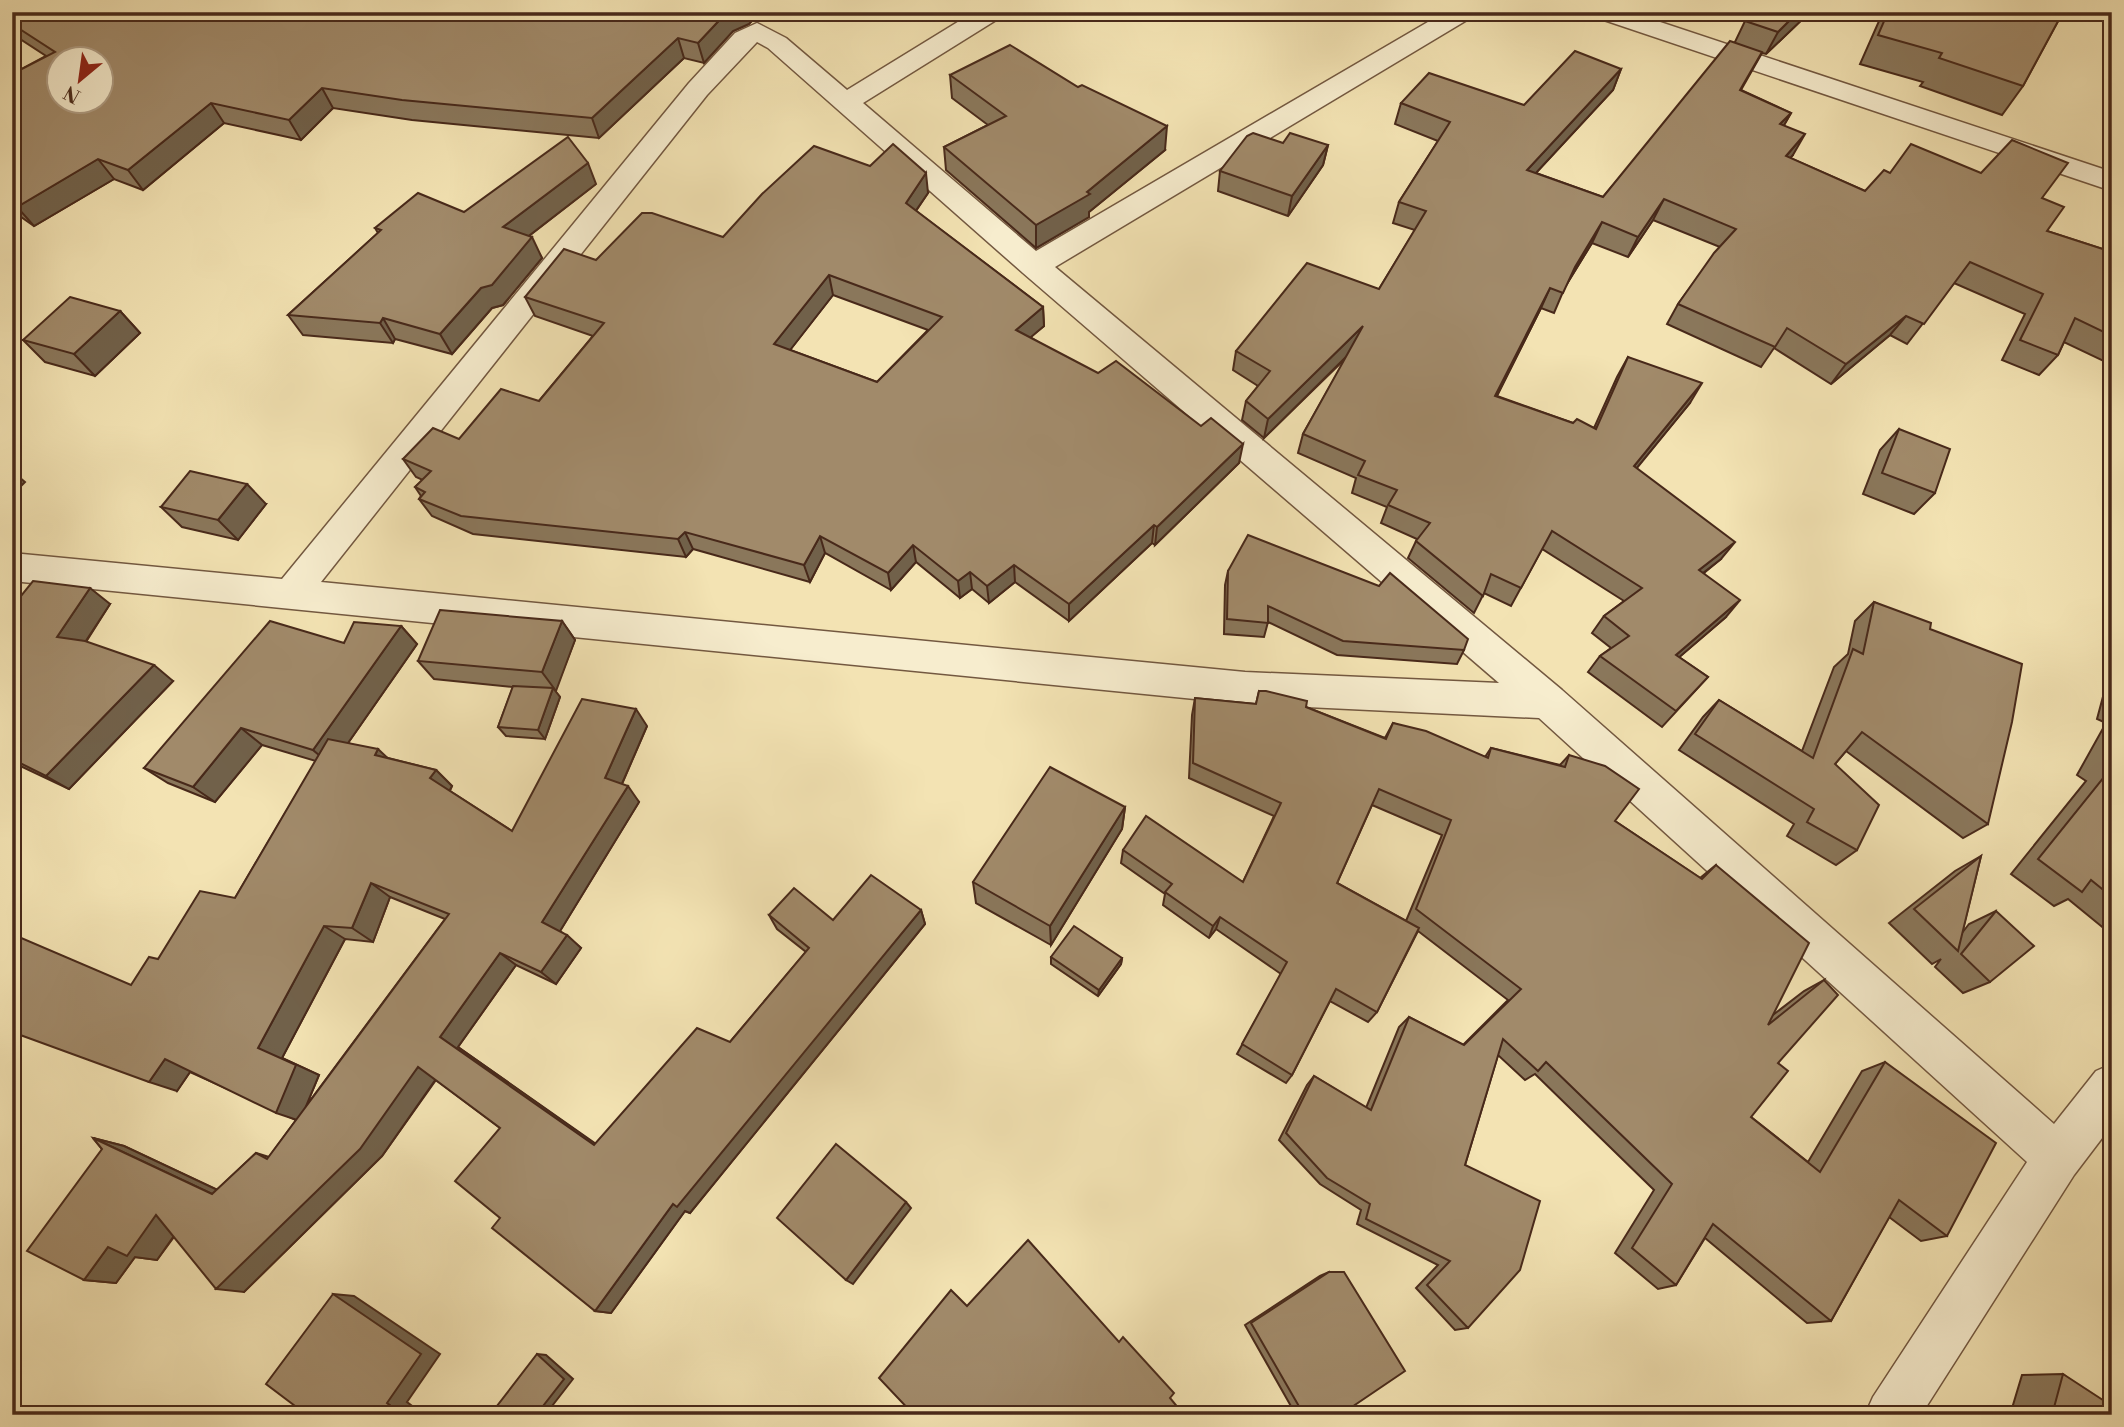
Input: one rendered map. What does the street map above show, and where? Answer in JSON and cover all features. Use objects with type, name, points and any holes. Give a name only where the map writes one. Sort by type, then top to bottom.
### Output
[{"type":"street","points":[[846,102],[992,12]]},
{"type":"street","points":[[1034,266],[1464,12]]},
{"type":"street","points":[[1604,12],[2112,182]]},
{"type":"street","points":[[289,596],[595,215],[744,38],[753,32],[761,33],[777,43],[1034,266],[1548,702],[2057,1158]]},
{"type":"street","points":[[12,567],[1245,688],[1548,702]]},
{"type":"street","points":[[1891,1415],[2057,1158],[2112,1087]]},
{"type":"building","points":[[12,12],[727,12],[698,43],[678,38],[592,118],[402,100],[322,88],[289,120],[211,103],[128,170],[98,159],[17,207],[12,204],[12,74],[46,57],[46,116],[116,116],[116,46],[46,46],[12,24]]},
{"type":"building","points":[[1753,12],[1798,12],[1778,32],[1745,21]]},
{"type":"building","points":[[1888,12],[2063,12],[2023,86],[1939,58],[1942,53],[1878,35]]},
{"type":"building","points":[[1730,41],[1762,52],[1740,90],[1791,113],[1780,124],[1805,134],[1786,156],[1865,191],[1884,170],[1890,173],[1911,144],[1981,173],[2012,140],[2068,163],[2042,198],[2064,207],[2047,231],[2112,252],[2112,336],[2075,318],[2058,355],[2020,340],[2043,294],[1970,262],[1924,324],[1906,316],[1846,364],[1787,328],[1775,347],[1678,304],[1714,253],[1736,229],[1664,199],[1638,237],[1602,222],[1563,293],[1550,288],[1495,396],[1573,423],[1577,419],[1596,429],[1628,357],[1702,383],[1634,466],[1735,542],[1699,570],[1740,600],[1676,655],[1708,677],[1676,711],[1600,656],[1629,636],[1604,616],[1642,588],[1552,531],[1521,588],[1491,574],[1483,596],[1416,541],[1430,523],[1388,505],[1397,490],[1358,475],[1365,461],[1303,434],[1363,326],[1268,419],[1246,401],[1270,371],[1236,351],[1307,263],[1379,289],[1426,211],[1399,202],[1450,122],[1401,103],[1429,73],[1524,105],[1575,51],[1621,69],[1527,170],[1603,197]]},
{"type":"building","points":[[1010,45],[1078,87],[1082,85],[1167,126],[1087,192],[1090,194],[1036,225],[944,147],[1006,116],[950,75]]},
{"type":"building","points":[[1253,133],[1283,143],[1290,133],[1328,145],[1292,196],[1220,171],[1247,136]]},
{"type":"building","points":[[568,137],[588,163],[503,227],[532,237],[492,285],[481,288],[440,334],[383,318],[380,323],[288,315],[381,230],[375,228],[418,193],[464,212]]},
{"type":"building","points":[[893,144],[926,173],[906,203],[1043,307],[1016,330],[1098,373],[1116,361],[1201,426],[1211,418],[1243,444],[1157,527],[1154,525],[1069,604],[1014,565],[987,586],[970,572],[958,581],[913,545],[888,573],[820,536],[804,565],[685,532],[678,539],[461,516],[419,499],[425,492],[415,487],[431,471],[403,459],[433,428],[459,439],[501,389],[539,401],[604,323],[525,297],[564,249],[596,260],[642,213],[652,213],[723,237],[762,194],[814,146],[870,166]],"holes":[[[829,275],[942,317],[877,382],[774,344]]]},
{"type":"building","points":[[70,297],[120,311],[74,354],[23,340]]},
{"type":"building","points":[[1899,429],[1950,449],[1935,493],[1882,473]]},
{"type":"building","points":[[190,471],[247,484],[218,520],[161,507]]},
{"type":"building","points":[[1248,535],[1379,586],[1390,573],[1468,639],[1464,650],[1343,641],[1268,606],[1268,623],[1227,619],[1228,571]]},
{"type":"building","points":[[33,581],[90,588],[57,637],[85,641],[154,665],[46,776],[12,759],[12,607]]},
{"type":"building","points":[[1874,602],[1931,623],[1930,629],[2022,664],[2012,722],[1988,824],[1862,732],[1835,764],[1879,805],[1857,850],[1807,822],[1814,809],[1695,734],[1719,700],[1813,758],[1853,649],[1863,654]]},
{"type":"building","points":[[440,610],[562,621],[542,672],[418,661]]},
{"type":"building","points":[[270,621],[344,643],[354,622],[401,626],[313,750],[241,728],[193,787],[144,768]]},
{"type":"building","points":[[513,686],[553,688],[538,730],[498,727]]},
{"type":"building","points":[[1259,691],[1307,701],[1306,707],[1386,739],[1393,723],[1426,731],[1488,758],[1491,748],[1565,767],[1569,755],[1605,766],[1639,789],[1615,821],[1702,879],[1716,865],[1809,943],[1768,1025],[1824,980],[1838,995],[1778,1063],[1788,1071],[1751,1117],[1820,1172],[1885,1062],[1996,1143],[1947,1236],[1899,1200],[1831,1321],[1713,1224],[1676,1285],[1632,1248],[1672,1184],[1546,1062],[1538,1071],[1503,1039],[1465,1165],[1540,1201],[1520,1270],[1468,1328],[1427,1285],[1450,1261],[1366,1219],[1370,1204],[1327,1178],[1286,1133],[1314,1076],[1371,1110],[1409,1017],[1464,1045],[1521,989],[1416,909],[1451,820],[1379,789],[1337,883],[1419,928],[1377,1012],[1336,989],[1292,1075],[1242,1044],[1287,962],[1220,917],[1213,926],[1165,892],[1172,884],[1123,850],[1146,816],[1243,882],[1281,803],[1193,763],[1195,698],[1256,704]]},
{"type":"building","points":[[582,699],[636,709],[605,778],[628,786],[542,922],[567,935],[541,972],[500,953],[440,1037],[594,1145],[697,1028],[730,1042],[809,948],[769,915],[794,888],[833,920],[871,875],[921,910],[677,1207],[673,1204],[595,1311],[492,1228],[500,1218],[455,1181],[500,1128],[418,1067],[360,1149],[216,1289],[156,1215],[127,1256],[108,1247],[84,1280],[27,1251],[102,1149],[93,1138],[212,1194],[256,1153],[267,1159],[449,914],[371,883],[352,928],[324,926],[258,1048],[296,1065],[276,1113],[165,1059],[149,1082],[12,1032],[12,934],[131,985],[149,957],[158,959],[200,891],[235,898],[328,739],[378,749],[375,755],[436,770],[430,778],[512,831]]},
{"type":"building","points":[[2112,745],[2112,763],[2104,759]]},
{"type":"building","points":[[1050,767],[1125,807],[1050,926],[973,882]]},
{"type":"building","points":[[2112,767],[2112,897],[2091,880],[2082,892],[2038,859]]},
{"type":"building","points":[[1981,856],[1958,951],[1914,909]]},
{"type":"building","points":[[1996,911],[2034,946],[1990,982],[1961,954]]},
{"type":"building","points":[[1074,926],[1122,958],[1099,990],[1051,957]]},
{"type":"building","points":[[836,1144],[906,1202],[846,1280],[777,1218]]},
{"type":"building","points":[[1028,1240],[1119,1342],[1123,1337],[1174,1393],[1170,1398],[1184,1415],[914,1415],[879,1378],[951,1290],[967,1306]]},
{"type":"building","points":[[1329,1272],[1344,1272],[1405,1371],[1340,1415],[1304,1415],[1251,1323]]},
{"type":"building","points":[[333,1294],[421,1354],[387,1403],[402,1415],[307,1415],[266,1384]]},
{"type":"building","points":[[537,1354],[564,1379],[536,1415],[490,1415]]},
{"type":"building","points":[[2063,1374],[2112,1406],[2112,1415],[2052,1415]]}]
